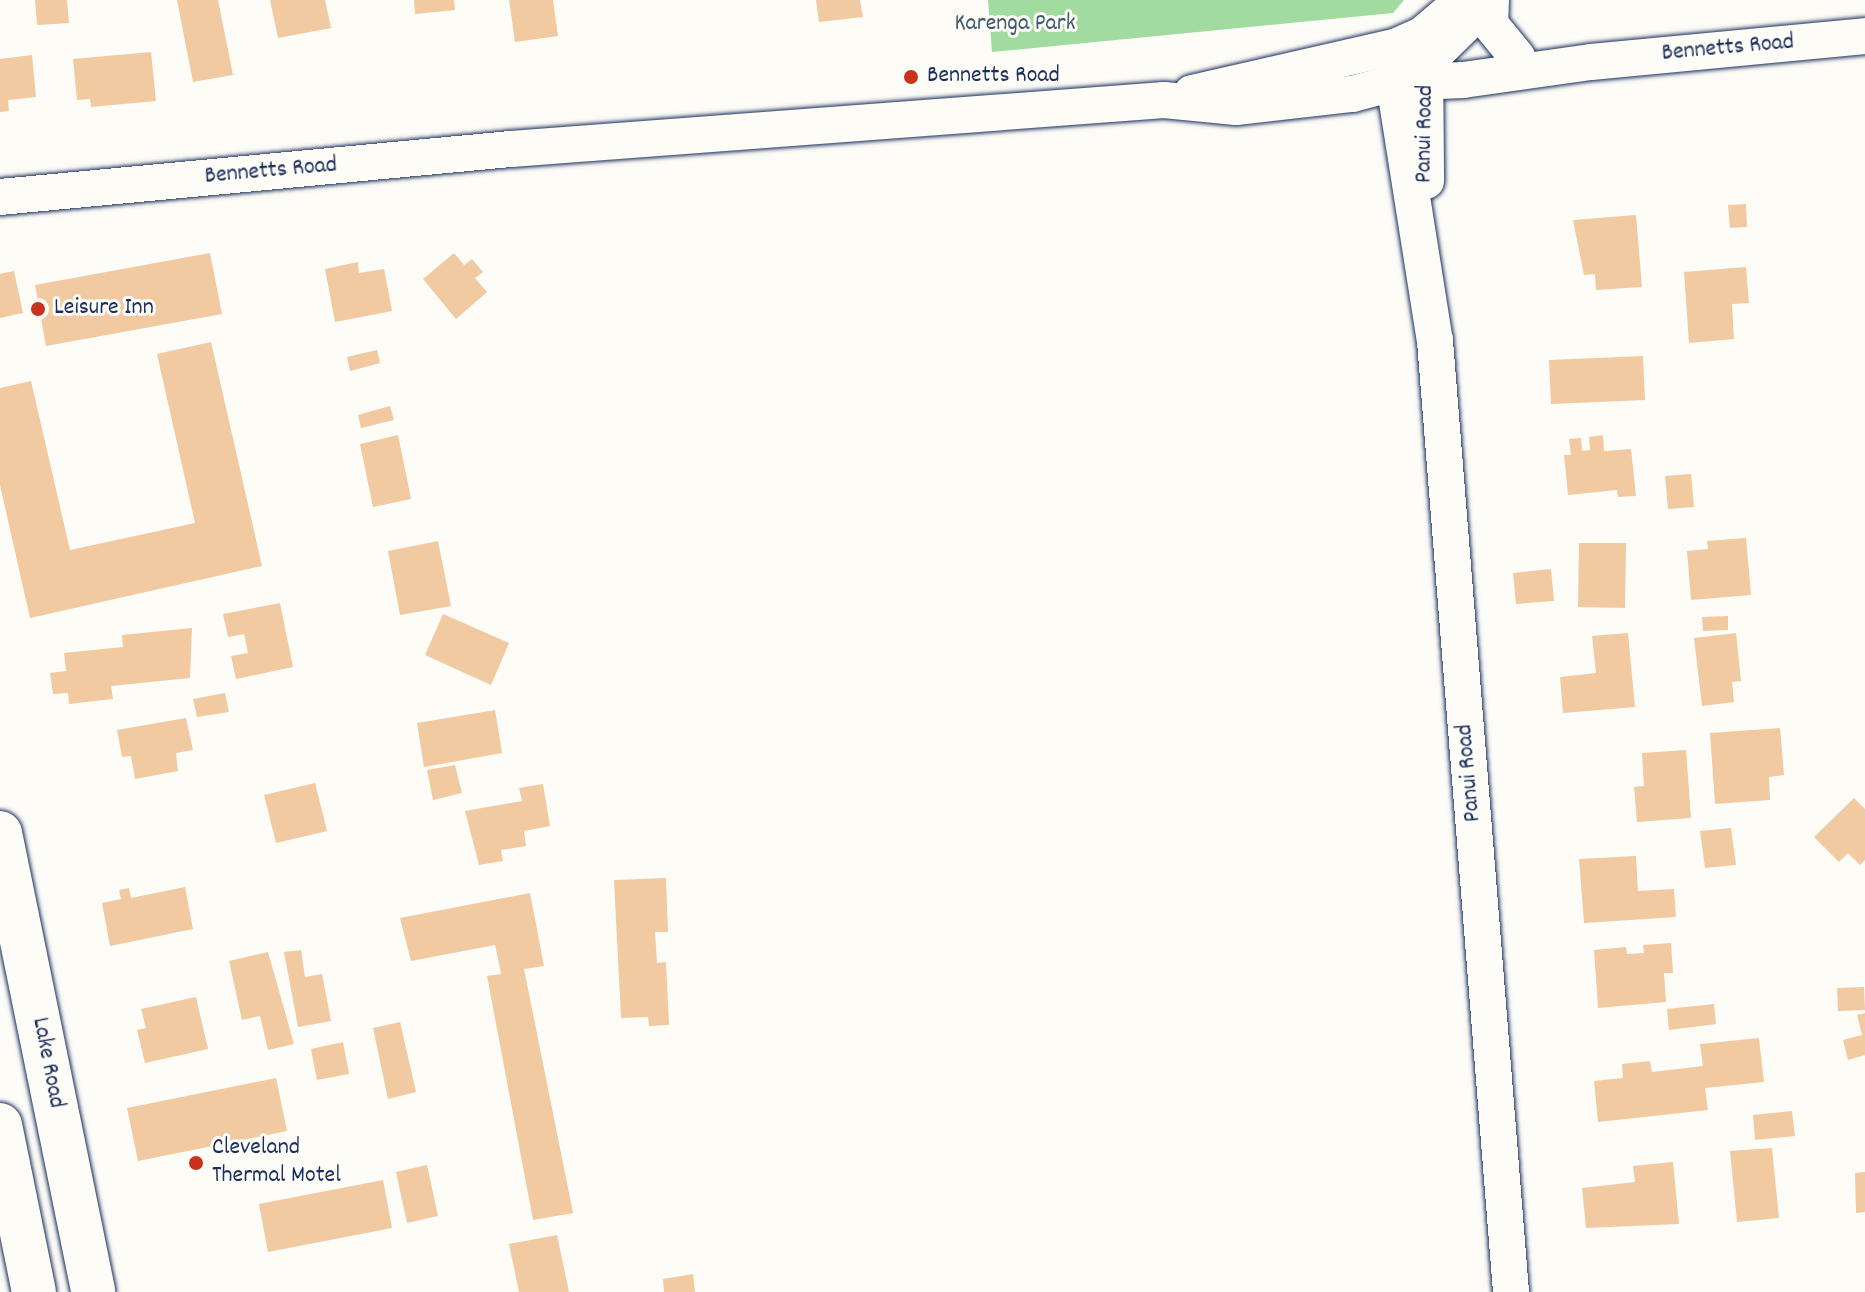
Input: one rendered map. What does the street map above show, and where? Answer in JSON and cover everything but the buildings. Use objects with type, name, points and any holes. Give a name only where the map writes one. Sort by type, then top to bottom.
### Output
[{"type":"main road","name":"Lake Road","points":[[0,833],[14,974],[93,1292]]},
{"type":"main road","points":[[0,1125],[34,1292]]},
{"type":"street","points":[[1426,51],[1490,0]]},
{"type":"street","points":[[1490,0],[1490,24],[1517,57]]},
{"type":"street","name":"Bennetts Road","points":[[1164,100],[1379,52],[1409,42],[1426,51],[1591,62],[1865,36]]},
{"type":"street","name":"Bennetts Road","points":[[0,197],[511,149],[1164,100],[1236,107],[1352,94],[1426,51]]},
{"type":"street","name":"Bennetts Road","points":[[1214,87],[1305,80],[1426,51],[1591,62]]},
{"type":"street","name":"Panui Road","points":[[1426,51],[1424,254],[1435,341],[1511,1292]]},
{"type":"green space","name":"Karenga Park","points":[[988,0],[1404,0],[1393,13],[992,52]]},
{"type":"place","name":"Bennetts Road","points":[[911,77]]},
{"type":"place","name":"Leisure Inn","points":[[38,309]]},
{"type":"place","name":"Cleveland Thermal Motel","points":[[196,1163]]}]
